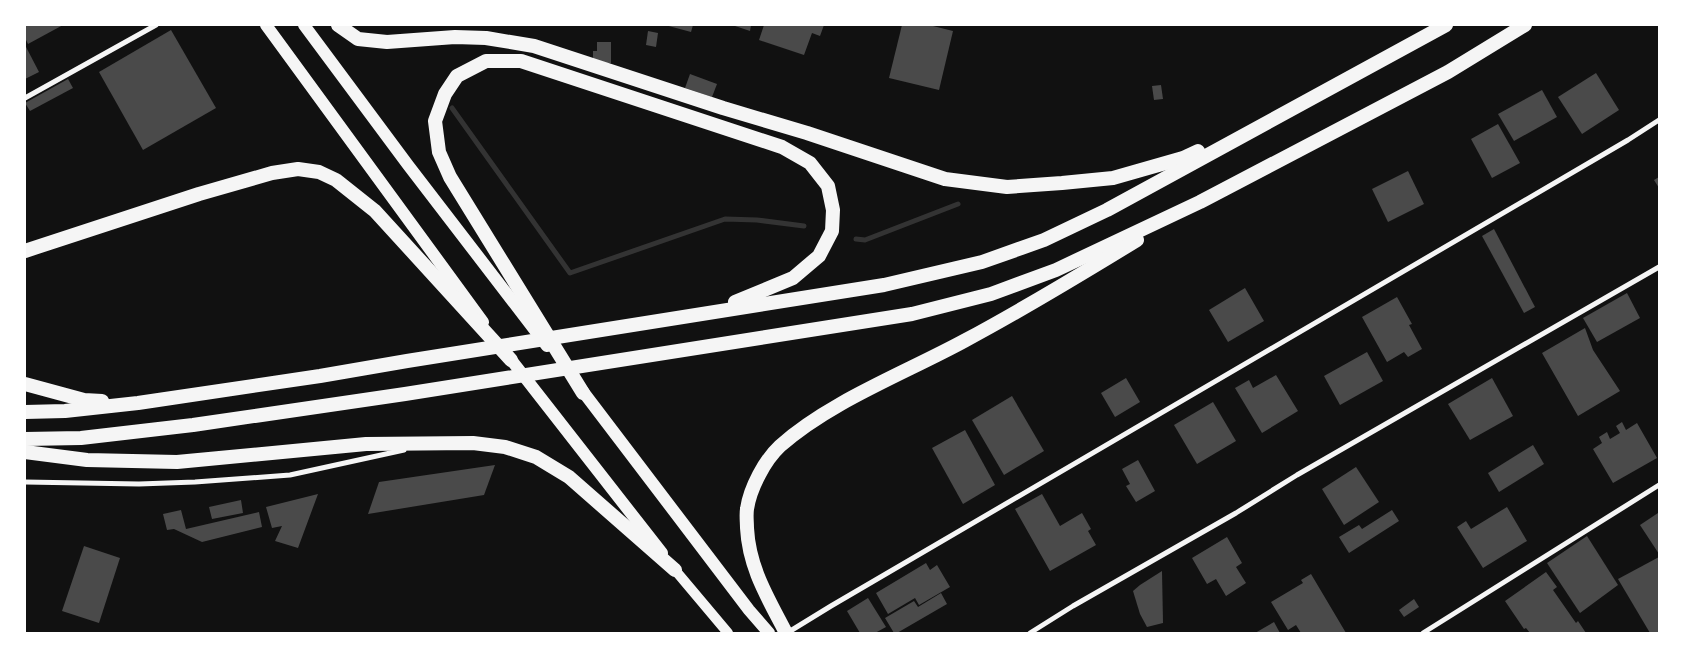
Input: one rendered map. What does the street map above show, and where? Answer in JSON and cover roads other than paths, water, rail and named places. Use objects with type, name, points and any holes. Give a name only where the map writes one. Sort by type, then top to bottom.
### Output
[{"type":"highway","points":[[338,25],[358,39],[387,42],[454,37],[486,38],[534,46],[945,179],[1007,187],[1113,178],[1182,158],[1259,126]]},
{"type":"highway","points":[[25,412],[65,411],[138,404],[320,376],[884,284],[982,262],[1044,240],[1107,210],[1446,25]]},
{"type":"highway","points":[[25,439],[81,438],[184,426],[425,391],[912,314],[991,294],[1056,270],[1200,202],[1448,72],[1525,25]]},
{"type":"highway","points":[[583,393],[450,177],[439,152],[434,121],[445,94],[458,76],[486,61],[521,61],[782,147],[810,163],[828,186],[833,210],[832,232],[819,256],[793,278],[750,297],[699,315]]},
{"type":"highway","points":[[25,251],[199,194],[272,173],[298,169],[319,172],[336,180],[375,211],[511,360]]},
{"type":"highway","points":[[786,633],[755,571],[748,537],[747,509],[756,478],[778,448],[797,432],[860,394],[964,341],[1056,289],[1200,202]]},
{"type":"highway","points":[[25,384],[84,400],[138,404]]},
{"type":"highway","points":[[25,452],[87,460],[177,462],[366,444],[473,443],[505,447],[536,457],[569,477],[675,570]]},
{"type":"main road","points":[[266,25],[511,360],[675,570],[728,633]]},
{"type":"main road","points":[[304,25],[749,610],[770,633]]},
{"type":"street","points":[[25,98],[156,25]]},
{"type":"street","points":[[786,633],[1628,140],[1659,120]]},
{"type":"street","points":[[1030,633],[1073,606],[1236,513],[1297,475],[1659,267]]},
{"type":"street","points":[[25,482],[120,484],[195,482],[290,474],[432,444]]},
{"type":"street","points":[[1423,633],[1659,485]]},
{"type":"waterway","points":[[452,108],[570,273],[725,219],[757,220],[804,226]]},
{"type":"waterway","points":[[856,239],[865,240],[958,204]]}]
